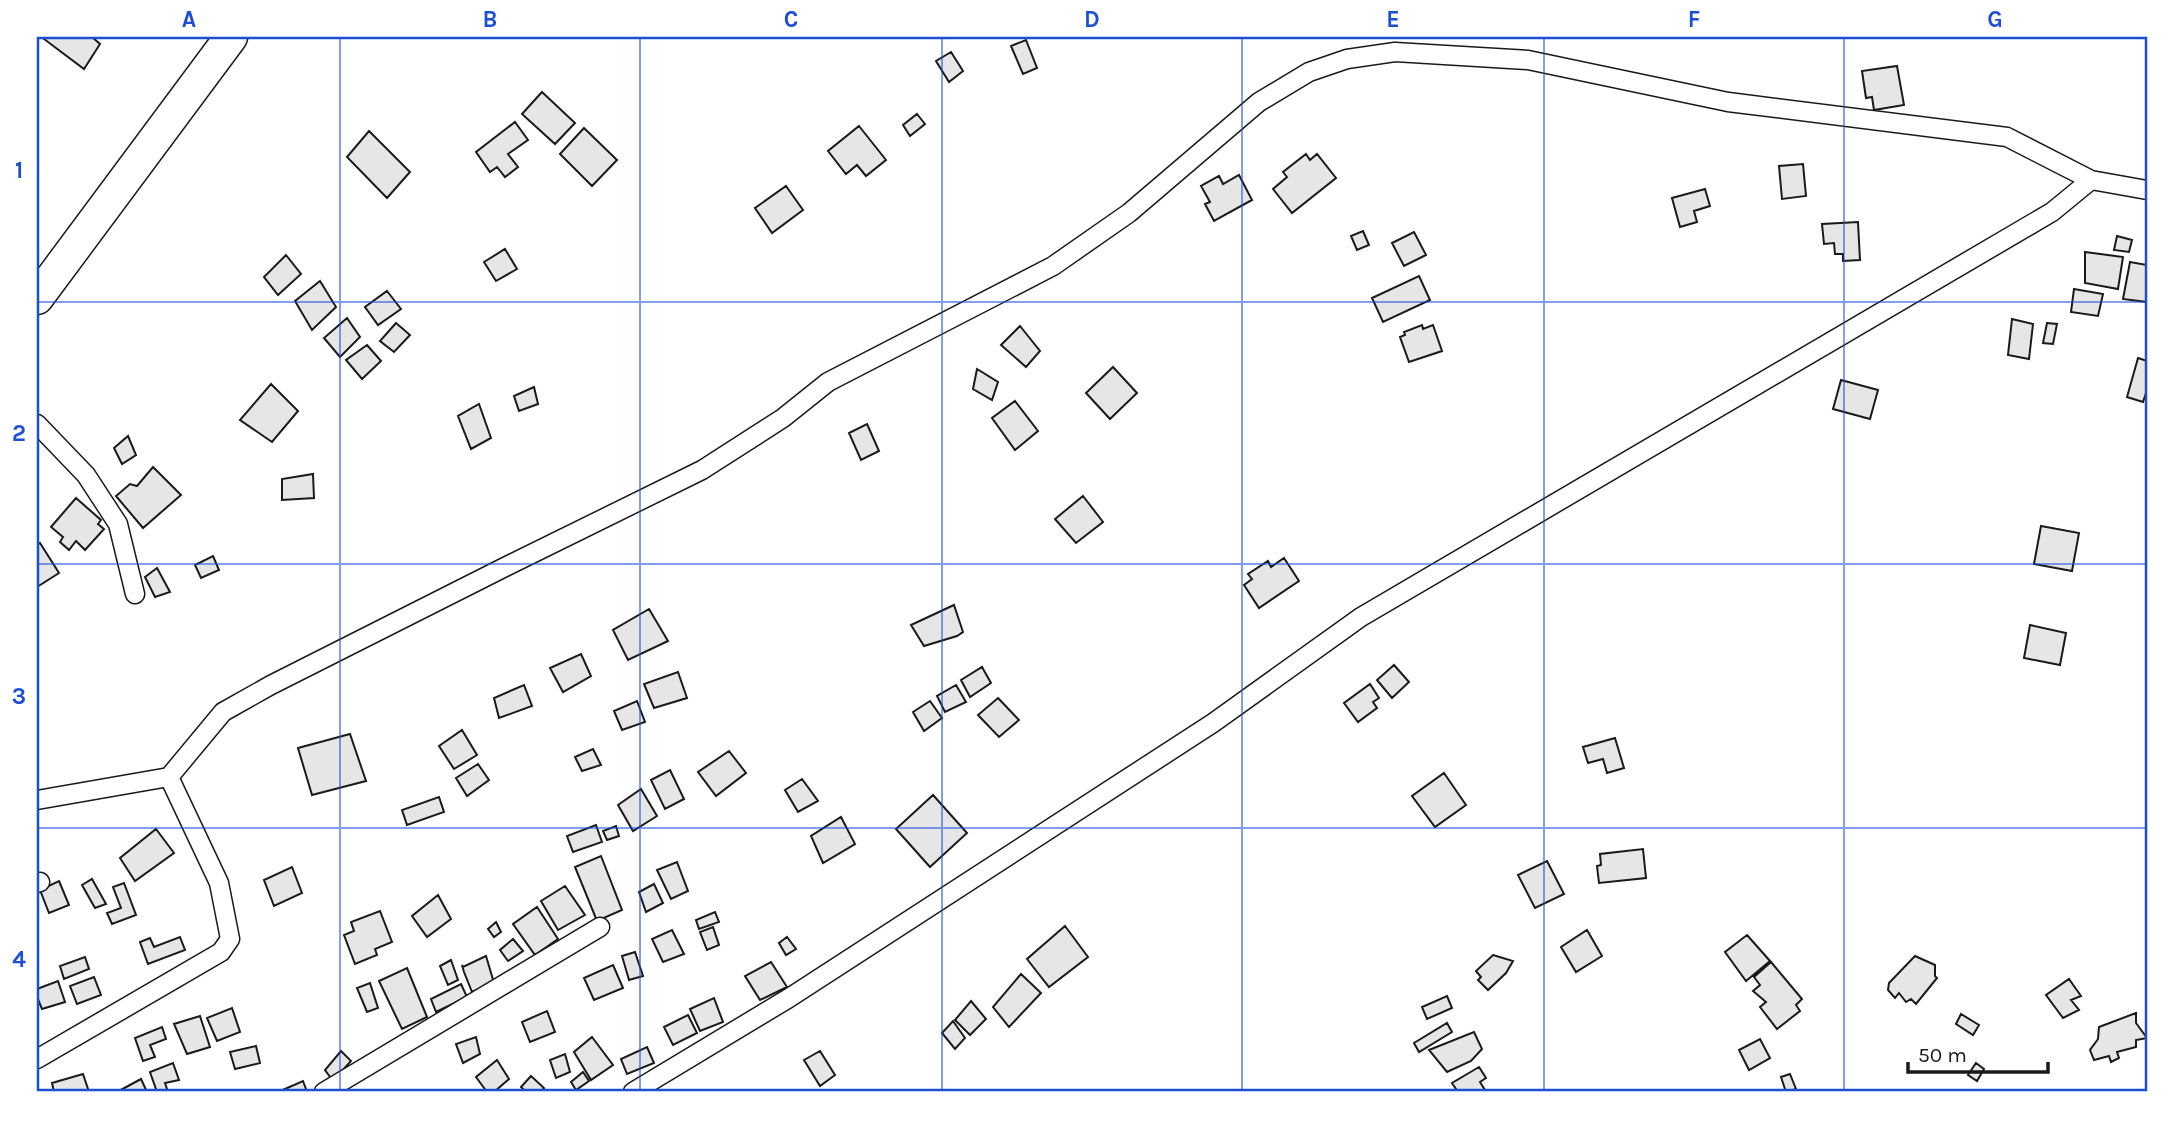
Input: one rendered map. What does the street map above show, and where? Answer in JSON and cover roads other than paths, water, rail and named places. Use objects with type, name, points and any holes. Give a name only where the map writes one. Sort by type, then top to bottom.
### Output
[{"type":"highway","points":[[37,298],[231,37]]},
{"type":"street","points":[[37,800],[169,777],[223,712],[505,566],[702,470],[783,418],[828,382],[1053,266],[1129,213],[1259,102],[1310,72],[1347,59],[1395,52],[1528,60],[1727,102],[2007,137],[2091,180],[2147,190]]},
{"type":"street","points":[[633,1092],[789,998],[1213,723],[1361,617],[2052,212],[2091,180]]},
{"type":"street","points":[[37,424],[86,475],[118,524],[135,594]]},
{"type":"street","points":[[37,1059],[221,952],[230,939],[219,883],[169,777]]},
{"type":"street","points":[[324,1092],[600,928]]}]
